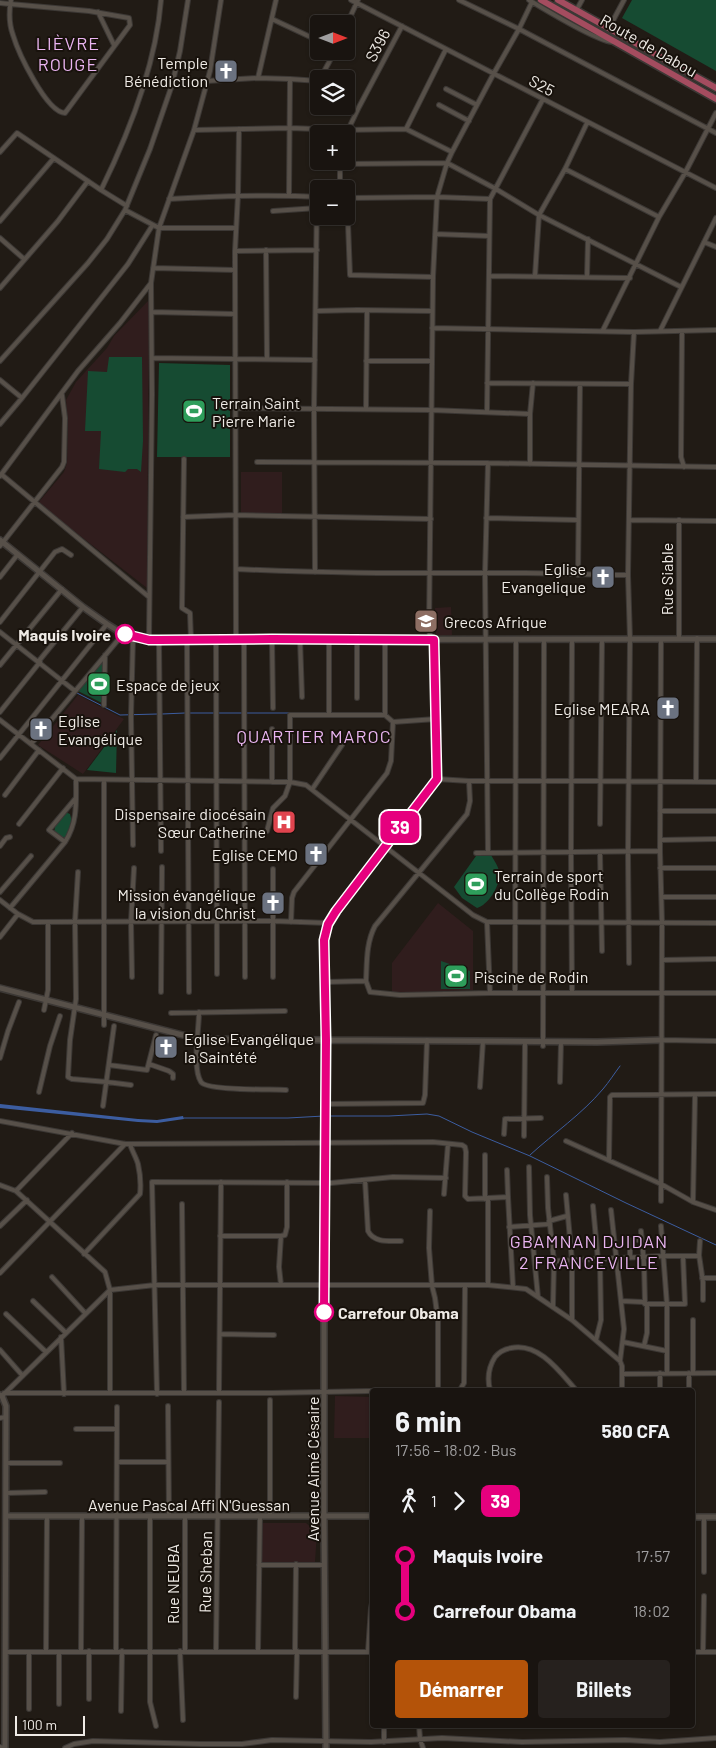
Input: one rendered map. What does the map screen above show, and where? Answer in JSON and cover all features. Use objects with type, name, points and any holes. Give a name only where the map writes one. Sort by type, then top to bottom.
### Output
[{"type":"main road","name":"Route de Dabou","points":[[541,0],[716,99]]},
{"type":"main road","points":[[558,0],[716,88]]},
{"type":"street","points":[[101,190],[123,144],[138,99],[150,59],[160,14],[161,0]]},
{"type":"street","points":[[0,361],[88,264],[107,239],[126,208],[156,134],[172,85],[180,51],[188,0]]},
{"type":"street","points":[[149,640],[151,283],[159,228],[194,130],[207,81],[222,0]]},
{"type":"street","points":[[258,78],[276,0]]},
{"type":"street","name":"S25","points":[[351,0],[716,188]]},
{"type":"street","points":[[459,0],[716,132]]},
{"type":"street","points":[[576,11],[582,0]]},
{"type":"street","points":[[609,28],[624,0]]},
{"type":"street","points":[[0,900],[18,914],[33,922],[273,921],[328,924],[437,779],[434,640],[429,632],[432,277],[437,197],[452,152],[494,73],[520,30],[530,1],[607,42],[616,42]]},
{"type":"street","points":[[0,3],[11,2],[98,12],[129,18],[130,25],[65,113],[60,112],[45,98],[26,65],[12,33],[10,18],[11,2]]},
{"type":"street","points":[[352,15],[358,2]]},
{"type":"street","points":[[98,12],[114,45]]},
{"type":"street","points":[[272,19],[310,38]]},
{"type":"street","name":"S396","points":[[350,125],[402,26]]},
{"type":"street","points":[[406,128],[446,49]]},
{"type":"street","points":[[207,81],[258,78],[310,80]]},
{"type":"street","points":[[289,195],[290,79]]},
{"type":"street","points":[[446,89],[477,105]]},
{"type":"street","points":[[487,412],[490,199],[543,99]]},
{"type":"street","points":[[439,105],[469,121]]},
{"type":"street","points":[[603,330],[659,217],[685,173],[716,113]]},
{"type":"street","points":[[535,276],[539,214],[565,169],[587,123]]},
{"type":"street","points":[[194,130],[290,128],[310,130]]},
{"type":"street","points":[[355,130],[406,128],[452,152]]},
{"type":"street","points":[[236,639],[234,515],[236,408],[235,251],[238,195],[238,129]]},
{"type":"street","points":[[0,152],[17,133],[152,226],[159,228],[236,228]]},
{"type":"street","points":[[0,221],[54,158]]},
{"type":"street","points":[[355,162],[447,163],[539,214],[680,287]]},
{"type":"street","points":[[565,169],[659,217]]},
{"type":"street","points":[[0,288],[58,220],[88,181]]},
{"type":"street","points":[[169,199],[238,195],[310,196]]},
{"type":"street","points":[[355,198],[437,197],[490,199]]},
{"type":"street","points":[[273,211],[310,208]]},
{"type":"street","points":[[660,331],[680,287],[716,218]]},
{"type":"street","points":[[315,572],[316,463],[314,410],[317,225]]},
{"type":"street","points":[[347,225],[350,275],[432,277]]},
{"type":"street","points":[[0,424],[128,264],[152,226]]},
{"type":"street","points":[[435,234],[489,236]]},
{"type":"street","points":[[0,238],[24,258]]},
{"type":"street","points":[[587,277],[588,239]]},
{"type":"street","points":[[704,242],[716,248]]},
{"type":"street","points":[[266,250],[267,359]]},
{"type":"street","points":[[235,251],[317,250]]},
{"type":"street","points":[[153,268],[235,270]]},
{"type":"street","points":[[489,276],[630,278]]},
{"type":"street","points":[[150,598],[1,475],[78,372],[151,283]]},
{"type":"street","points":[[316,311],[432,311]]},
{"type":"street","points":[[366,409],[367,311]]},
{"type":"street","points":[[152,312],[235,314]]},
{"type":"street","points":[[432,328],[634,332],[716,329]]},
{"type":"street","points":[[682,331],[681,457],[684,467]]},
{"type":"street","points":[[629,963],[628,781],[630,639],[628,575],[630,384],[634,332]]},
{"type":"street","points":[[152,358],[315,360]]},
{"type":"street","points":[[366,361],[431,362]]},
{"type":"street","points":[[0,380],[22,398]]},
{"type":"street","points":[[488,382],[630,384]]},
{"type":"street","points":[[530,464],[530,414],[533,382]]},
{"type":"street","points":[[578,575],[580,384]]},
{"type":"street","points":[[62,394],[65,418],[64,462],[60,471],[1,543],[18,554],[84,607],[123,634],[149,640],[716,639]]},
{"type":"street","points":[[236,408],[431,410],[530,414]]},
{"type":"street","points":[[184,459],[182,608],[190,613],[188,781],[189,992]]},
{"type":"street","points":[[257,462],[488,463],[716,467]]},
{"type":"street","points":[[488,463],[485,574],[488,853]]},
{"type":"street","points":[[183,517],[234,515],[431,519]]},
{"type":"street","points":[[486,518],[578,520]]},
{"type":"street","points":[[629,520],[716,521]]},
{"type":"street","name":"Rue Siable","points":[[679,520],[679,638]]},
{"type":"street","points":[[0,622],[60,549],[64,549],[71,555]]},
{"type":"street","points":[[0,577],[18,554]]},
{"type":"street","points":[[236,569],[315,572],[628,575]]},
{"type":"street","points":[[0,665],[62,589]]},
{"type":"street","points":[[0,712],[84,607]]},
{"type":"street","points":[[0,758],[107,624]]},
{"type":"street","points":[[0,632],[75,691]]},
{"type":"street","points":[[31,744],[123,634]]},
{"type":"street","points":[[133,637],[133,845]]},
{"type":"street","points":[[696,782],[697,638]]},
{"type":"street","points":[[244,639],[245,977]]},
{"type":"street","points":[[272,639],[273,708]]},
{"type":"street","points":[[300,639],[302,697]]},
{"type":"street","points":[[329,639],[329,715]]},
{"type":"street","points":[[600,824],[602,639]]},
{"type":"street","points":[[661,639],[661,1201]]},
{"type":"street","points":[[159,640],[161,851]]},
{"type":"street","points":[[216,640],[217,974]]},
{"type":"street","points":[[357,640],[357,698]]},
{"type":"street","points":[[290,922],[294,892],[390,767],[392,722],[385,715],[385,640]]},
{"type":"street","points":[[515,993],[516,640]]},
{"type":"street","points":[[543,1044],[544,640]]},
{"type":"street","points":[[572,640],[572,993]]},
{"type":"street","points":[[104,655],[104,705]]},
{"type":"street","points":[[267,831],[273,808],[285,796],[290,782],[290,715],[385,715]]},
{"type":"street","points":[[392,722],[436,719]]},
{"type":"street","points":[[0,720],[76,779],[302,783],[313,788],[473,915],[487,922],[716,923]]},
{"type":"street","points":[[272,729],[272,782]]},
{"type":"street","points":[[313,788],[342,745]]},
{"type":"street","points":[[5,795],[39,750]]},
{"type":"street","points":[[19,824],[63,768]]},
{"type":"street","points":[[10,908],[65,842],[74,823],[76,779]]},
{"type":"street","points":[[437,779],[469,781],[716,782]]},
{"type":"street","points":[[104,780],[104,1025]]},
{"type":"street","points":[[469,781],[470,800],[467,814],[371,933],[366,981],[370,992],[400,995],[716,993]]},
{"type":"street","points":[[65,842],[49,830],[76,799]]},
{"type":"street","points":[[660,811],[716,811]]},
{"type":"street","points":[[0,846],[6,838],[10,837]]},
{"type":"street","points":[[660,840],[716,839]]},
{"type":"street","points":[[476,853],[660,851]]},
{"type":"street","points":[[600,852],[602,951]]},
{"type":"street","points":[[0,892],[31,856]]},
{"type":"street","points":[[161,992],[162,867]]},
{"type":"street","points":[[132,977],[131,922],[134,868]]},
{"type":"street","points":[[660,868],[716,868]]},
{"type":"street","points":[[273,870],[273,977]]},
{"type":"street","points":[[78,872],[75,922],[76,999],[70,1040],[68,1077],[131,1085]]},
{"type":"street","points":[[662,897],[716,897]]},
{"type":"street","points":[[0,937],[18,914]]},
{"type":"street","points":[[44,1010],[48,990],[48,922]]},
{"type":"street","points":[[487,922],[490,993]]},
{"type":"street","name":"Avenue Aimé Césaire","points":[[326,1748],[324,1652],[324,1182],[326,1040],[324,940],[328,924]]},
{"type":"street","points":[[662,960],[716,959]]},
{"type":"street","points":[[325,982],[366,981]]},
{"type":"street","points":[[0,988],[198,1039],[427,1040],[543,1044],[662,1040],[716,1041]]},
{"type":"street","points":[[0,1058],[19,1002]]},
{"type":"street","points":[[170,1013],[285,1011]]},
{"type":"street","points":[[200,1012],[198,1071],[201,1082],[207,1087],[286,1090]]},
{"type":"street","points":[[39,1092],[50,1046],[60,1016]]},
{"type":"street","points":[[103,1106],[114,1026]]},
{"type":"street","points":[[109,1065],[146,1071],[156,1035]]},
{"type":"street","points":[[325,1104],[423,1103],[425,1101],[427,1040]]},
{"type":"street","points":[[480,1087],[482,1041]]},
{"type":"street","points":[[524,1136],[525,1042]]},
{"type":"street","points":[[560,1042],[560,1082]]},
{"type":"street","points":[[149,1064],[170,1071],[173,1074],[173,1078]]},
{"type":"street","points":[[609,1160],[610,1098],[615,1094],[716,1094]]},
{"type":"street","points":[[693,1202],[695,1094]]},
{"type":"street","points":[[504,1134],[505,1119],[541,1118]]},
{"type":"street","points":[[0,1121],[125,1144],[433,1142],[458,1144],[465,1147],[466,1152],[465,1196],[468,1199],[508,1197]]},
{"type":"street","points":[[16,1191],[72,1133]]},
{"type":"street","points":[[566,1141],[661,1184],[693,1202],[716,1210]]},
{"type":"street","points":[[0,1273],[125,1144]]},
{"type":"street","points":[[84,1254],[140,1194],[138,1163],[133,1155],[130,1144]]},
{"type":"street","points":[[444,1194],[448,1144]]},
{"type":"street","points":[[485,1155],[488,1285]]},
{"type":"street","points":[[529,1167],[529,1199],[538,1297]]},
{"type":"street","points":[[507,1170],[512,1287]]},
{"type":"street","points":[[157,1394],[152,1182],[331,1183],[393,1177],[446,1178]]},
{"type":"street","points":[[547,1177],[554,1261],[553,1306]]},
{"type":"street","points":[[365,1180],[368,1231],[370,1235],[381,1240],[401,1241]]},
{"type":"street","points":[[219,1392],[221,1182]]},
{"type":"street","points":[[220,1236],[286,1235],[286,1182]]},
{"type":"street","points":[[0,1185],[16,1191],[27,1200],[105,1272],[110,1290],[110,1393]]},
{"type":"street","points":[[566,1194],[572,1261],[572,1320]]},
{"type":"street","points":[[0,1226],[27,1200]]},
{"type":"street","points":[[182,1204],[184,1393]]},
{"type":"street","points":[[593,1206],[599,1260],[601,1320],[596,1340]]},
{"type":"street","points":[[611,1210],[624,1329],[620,1361],[622,1388]]},
{"type":"street","points":[[430,1211],[429,1248],[432,1286],[438,1322],[438,1388]]},
{"type":"street","points":[[509,1227],[550,1223],[567,1216]]},
{"type":"street","points":[[661,1226],[667,1304],[667,1373]]},
{"type":"street","points":[[641,1231],[647,1334],[644,1346]]},
{"type":"street","points":[[281,1236],[279,1267],[281,1285]]},
{"type":"street","points":[[630,1257],[630,1240],[641,1240]]},
{"type":"street","points":[[700,1241],[699,1255],[703,1300]]},
{"type":"street","points":[[554,1261],[699,1255]]},
{"type":"street","points":[[621,1301],[643,1302],[646,1304],[685,1304],[683,1256]]},
{"type":"street","points":[[52,1277],[85,1313]]},
{"type":"street","points":[[702,1278],[716,1278]]},
{"type":"street","points":[[2,1395],[110,1290],[155,1285],[488,1285],[526,1289],[572,1320],[620,1361]]},
{"type":"street","points":[[461,1388],[464,1383],[465,1286]]},
{"type":"street","points":[[33,1301],[65,1332]]},
{"type":"street","points":[[6,1314],[46,1352]]},
{"type":"street","points":[[689,1388],[692,1320]]},
{"type":"street","points":[[220,1334],[274,1335]]},
{"type":"street","points":[[61,1337],[64,1394]]},
{"type":"street","points":[[623,1342],[667,1351]]},
{"type":"street","points":[[489,1388],[487,1380],[489,1367],[493,1361],[500,1352],[518,1347],[530,1349],[545,1357],[574,1388]]},
{"type":"street","points":[[0,1350],[22,1375]]},
{"type":"street","points":[[660,1373],[660,1388]]},
{"type":"street","points":[[622,1374],[716,1373]]},
{"type":"street","points":[[2,1395],[219,1392],[271,1394],[370,1391]]},
{"type":"street","points":[[0,1746],[5,1748],[3,1516],[6,1493],[3,1481],[6,1463],[3,1449],[3,1418],[6,1406],[2,1395]]},
{"type":"street","points":[[270,1400],[270,1516]]},
{"type":"street","name":"Rue Sheban","points":[[216,1651],[219,1402]]},
{"type":"street","points":[[168,1406],[168,1516]]},
{"type":"street","points":[[116,1652],[117,1407]]},
{"type":"street","points":[[76,1429],[117,1429]]},
{"type":"street","points":[[117,1462],[168,1462]]},
{"type":"street","points":[[6,1463],[60,1463]]},
{"type":"street","points":[[6,1493],[45,1492]]},
{"type":"street","name":"Avenue Pascal Affi N'Guessan","points":[[3,1516],[370,1516]]},
{"type":"street","points":[[46,1652],[47,1516]]},
{"type":"street","points":[[81,1652],[82,1516]]},
{"type":"street","points":[[150,1516],[150,1702],[156,1726]]},
{"type":"street","name":"Rue NEUBA","points":[[185,1516],[185,1651]]},
{"type":"street","points":[[258,1651],[260,1516]]},
{"type":"street","points":[[695,1517],[716,1517]]},
{"type":"street","points":[[704,1517],[704,1572]]},
{"type":"street","points":[[259,1564],[324,1564]]},
{"type":"street","points":[[296,1564],[296,1697]]},
{"type":"street","points":[[703,1652],[704,1596]]},
{"type":"street","points":[[5,1652],[370,1652],[370,1616]]},
{"type":"street","points":[[180,1651],[183,1720]]},
{"type":"street","points":[[29,1652],[29,1710]]},
{"type":"street","points":[[59,1652],[59,1704]]},
{"type":"street","points":[[89,1652],[89,1699]]},
{"type":"street","points":[[121,1711],[122,1652]]},
{"type":"street","points":[[695,1652],[716,1652]]},
{"type":"street","points":[[384,1728],[384,1742]]},
{"type":"street","points":[[419,1728],[423,1748]]},
{"type":"street","points":[[65,1748],[74,1744],[93,1742],[242,1744],[272,1740],[384,1742],[420,1739],[482,1739],[531,1742],[588,1740],[646,1742],[716,1738]]},
{"type":"street","points":[[645,1748],[646,1742]]},
{"type":"shaded area","points":[[149,300],[147,588],[38,503],[64,472],[67,463],[68,425],[66,400],[76,382],[107,348],[114,336]]},
{"type":"shaded area","points":[[241,472],[282,472],[282,513],[241,513]]},
{"type":"shaded area","points":[[451,607],[452,635],[436,636],[435,608]]},
{"type":"shaded area","points":[[78,695],[124,719],[83,774],[38,745]]},
{"type":"shaded area","points":[[438,903],[473,931],[473,990],[392,993],[392,963]]},
{"type":"shaded area","points":[[335,1396],[370,1397],[370,1438],[334,1438]]},
{"type":"shaded area","points":[[262,1523],[306,1523],[317,1532],[315,1562],[262,1562]]},
{"type":"green space","points":[[632,0],[716,0],[716,71],[622,18]]},
{"type":"green space","points":[[109,357],[142,357],[143,441],[141,472],[137,469],[128,469],[125,472],[99,469],[101,431],[85,431],[88,371],[107,372]]},
{"type":"green space","name":"Terrain Saint Pierre Marie","points":[[159,363],[230,365],[230,457],[157,457]]},
{"type":"green space","points":[[102,661],[102,703],[78,691]]},
{"type":"green space","points":[[117,730],[116,773],[87,770]]},
{"type":"green space","points":[[65,812],[70,814],[73,826],[68,837],[62,837],[54,833],[56,821]]},
{"type":"green space","name":"Terrain de sport du Collège Rodin","points":[[491,855],[498,869],[499,881],[494,893],[486,903],[477,908],[462,898],[454,887],[476,856]]},
{"type":"green space","name":"Piscine de Rodin","points":[[441,961],[470,971],[470,989],[441,989]]},
{"type":"water","points":[[0,1104],[138,1119],[157,1120],[183,1116],[184,1119],[157,1123],[138,1122],[0,1108]]},
{"type":"waterway","points":[[77,693],[120,715],[158,714]]},
{"type":"waterway","points":[[162,714],[185,713]]},
{"type":"waterway","points":[[189,713],[308,713]]},
{"type":"waterway","points":[[530,1155],[586,1107],[603,1089],[620,1066]]},
{"type":"waterway","points":[[328,1116],[427,1114],[439,1116],[530,1156],[716,1245]]},
{"type":"waterway","points":[[184,1118],[324,1116]]},
{"type":"bus line","name":"39","points":[[125,634],[149,640],[434,640],[437,779],[336,911],[328,924],[324,940],[326,1040],[324,1312]]},
{"type":"place","name":"Temple Bénédiction","points":[[226,71]]},
{"type":"place","name":"Terrain Saint Pierre Marie","points":[[194,411]]},
{"type":"place","name":"Eglise Evangelique","points":[[603,577]]},
{"type":"place","name":"Grecos Afrique","points":[[426,621]]},
{"type":"place","name":"Maquis Ivoire","points":[[125,634]]},
{"type":"place","name":"Espace de jeux","points":[[99,684]]},
{"type":"place","name":"Eglise MEARA","points":[[668,708]]},
{"type":"place","name":"Eglise Evangélique","points":[[41,729]]},
{"type":"place","name":"Dispensaire diocésain Sœur Catherine","points":[[284,822]]},
{"type":"place","name":"Eglise CEMO","points":[[316,854]]},
{"type":"place","name":"Terrain de sport du Collège Rodin","points":[[476,884]]},
{"type":"place","name":"Mission évangélique la vision du Christ","points":[[273,903]]},
{"type":"place","name":"Piscine de Rodin","points":[[456,976]]},
{"type":"place","name":"Eglise Evangélique la Saintété","points":[[166,1047]]},
{"type":"place","name":"Carrefour Obama","points":[[324,1312]]},
{"type":"district","name":"LIÈVRE ROUGE","points":[[68,53]]},
{"type":"district","name":"QUARTIER MAROC","points":[[314,736]]},
{"type":"district","name":"GBAMNAN DJIDAN 2 FRANCEVILLE","points":[[589,1251]]}]
